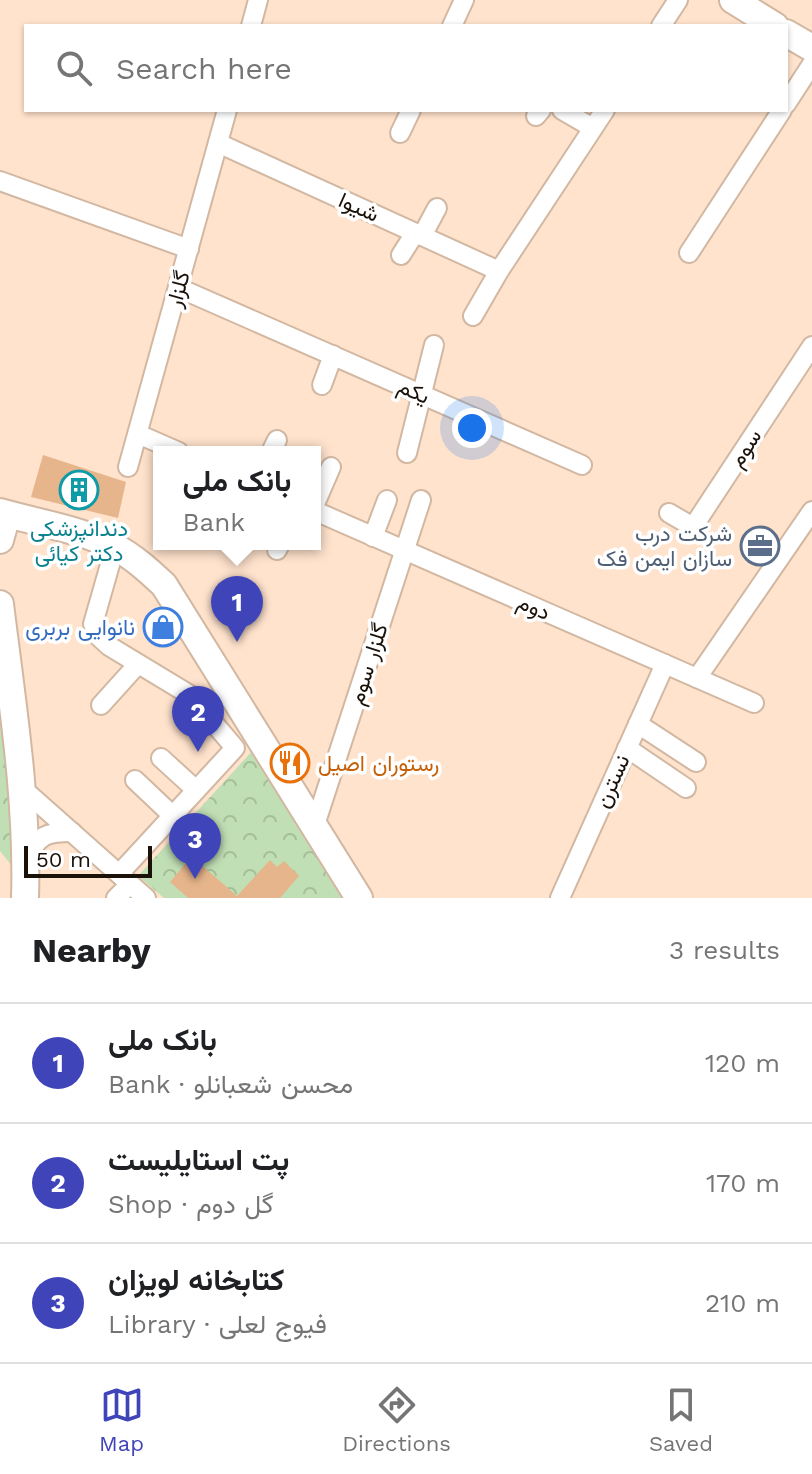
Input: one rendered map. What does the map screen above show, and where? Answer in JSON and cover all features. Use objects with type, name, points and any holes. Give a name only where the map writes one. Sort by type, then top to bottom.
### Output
[{"type":"main road","points":[[733,0],[772,24]]},
{"type":"main road","points":[[788,34],[812,48]]},
{"type":"main road","points":[[0,513],[5,522],[0,540]]},
{"type":"main road","points":[[0,513],[88,536],[115,547],[139,562],[164,585],[359,898]]},
{"type":"main road","points":[[0,604],[23,789],[25,898]]},
{"type":"street","points":[[252,24],[258,0]]},
{"type":"street","points":[[453,24],[464,0]]},
{"type":"street","points":[[662,24],[678,0]]},
{"type":"street","points":[[788,101],[812,64]]},
{"type":"street","name":"گلزار","points":[[128,467],[226,112]]},
{"type":"street","points":[[400,133],[410,112]]},
{"type":"street","points":[[565,112],[593,128]]},
{"type":"street","points":[[473,316],[604,112]]},
{"type":"street","points":[[689,253],[781,112]]},
{"type":"street","name":"شیوا","points":[[218,143],[499,271]]},
{"type":"street","points":[[0,181],[189,249]]},
{"type":"street","points":[[401,255],[437,208]]},
{"type":"street","name":"یکم","points":[[179,288],[582,465]]},
{"type":"street","points":[[407,453],[434,345]]},
{"type":"street","name":"سوم","points":[[669,513],[693,527],[812,346]]},
{"type":"street","points":[[322,385],[333,355]]},
{"type":"street","points":[[138,434],[165,446]]},
{"type":"street","points":[[321,490],[331,467]]},
{"type":"street","points":[[373,537],[387,500]]},
{"type":"street","name":"گلزار سوم","points":[[314,828],[421,500]]},
{"type":"street","points":[[697,678],[812,511]]},
{"type":"street","name":"دوم","points":[[321,514],[754,703]]},
{"type":"street","points":[[115,547],[93,624],[97,635],[109,646],[190,695],[235,748],[173,816],[125,879],[116,898]]},
{"type":"street","points":[[101,705],[138,664]]},
{"type":"street","name":"نسترن","points":[[560,898],[665,664]]},
{"type":"street","points":[[638,724],[696,762]]},
{"type":"street","points":[[627,748],[686,788]]},
{"type":"street","points":[[161,758],[196,790]]},
{"type":"street","points":[[135,780],[173,816]]},
{"type":"street","points":[[23,789],[146,898]]},
{"type":"street","points":[[26,861],[33,845],[43,836],[53,832],[72,832]]},
{"type":"green space","points":[[0,717],[11,799],[15,870],[0,851]]},
{"type":"green space","points":[[254,749],[347,898],[164,898],[138,876]]},
{"type":"building","name":"دندانپزشکی دکتر کیائی","points":[[43,455],[126,482],[118,518],[31,497]]},
{"type":"building","points":[[270,860],[277,867],[284,861],[299,876],[280,898],[188,898],[170,882],[186,863],[192,869],[198,862],[237,896]]},
{"type":"place","name":"دندانپزشکی دکتر کیائی","points":[[79,490]]},
{"type":"place","name":"شرکت درب سازان ایمن فک","points":[[760,546]]},
{"type":"place","name":"نانوایی بربری","points":[[163,627]]},
{"type":"place","name":"بانک ملی","points":[[237,642]]},
{"type":"place","name":"پت استایلیست","points":[[198,752]]},
{"type":"place","name":"رستوران اصیل","points":[[290,763]]},
{"type":"place","name":"کتابخانه لویزان","points":[[195,879]]}]
